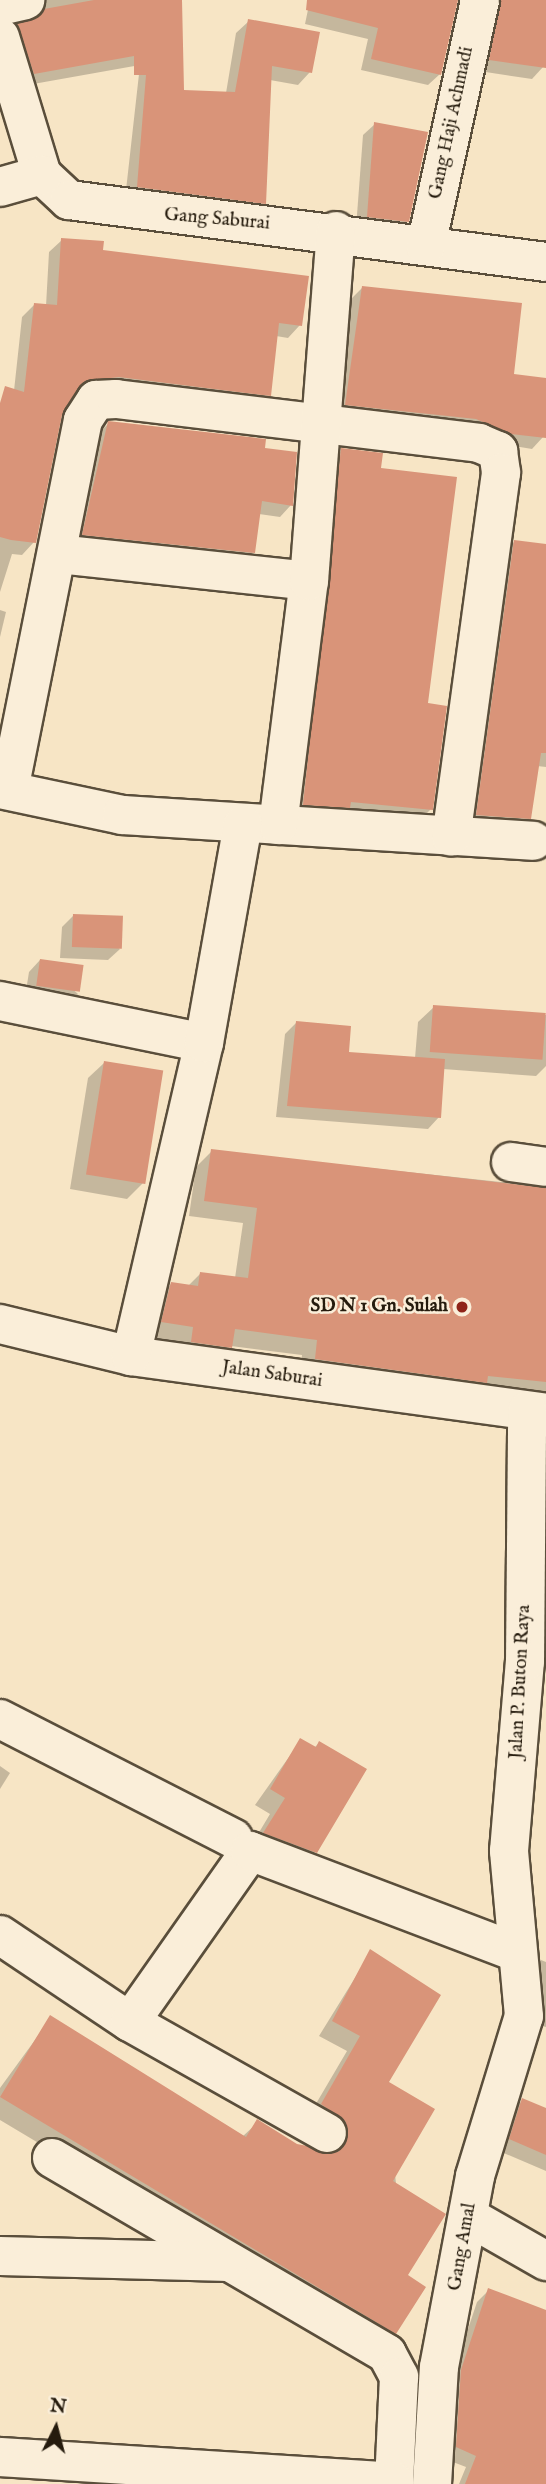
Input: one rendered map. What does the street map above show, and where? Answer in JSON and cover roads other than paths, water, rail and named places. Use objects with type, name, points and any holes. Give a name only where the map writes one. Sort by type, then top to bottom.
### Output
[{"type":"street","points":[[0,6],[25,0]]},
{"type":"street","name":"Gang Haji Achmadi","points":[[426,246],[480,0]]},
{"type":"street","points":[[0,37],[42,175],[0,187]]},
{"type":"street","name":"Gang Saburai","points":[[42,175],[81,205],[336,230],[426,246],[546,262]]},
{"type":"street","points":[[131,1356],[204,1043],[261,824],[309,581],[336,230]]},
{"type":"street","points":[[451,837],[501,458],[479,443],[96,400],[83,420],[57,554],[4,790],[122,815],[451,837],[533,841]]},
{"type":"street","points":[[57,554],[309,581]]},
{"type":"street","points":[[0,1001],[204,1043]]},
{"type":"street","name":"Jalan Saburai","points":[[0,1324],[131,1356],[537,1412]]},
{"type":"street","name":"Jalan P. Buton Raya","points":[[535,2020],[516,1952],[509,1851],[525,1662],[537,1412]]},
{"type":"street","points":[[0,1719],[233,1838]]},
{"type":"street","points":[[130,2022],[250,1851],[516,1952]]},
{"type":"street","points":[[0,1935],[130,2022],[327,2133]]},
{"type":"street","name":"Gang Amal","points":[[432,2484],[439,2367],[486,2126],[535,2020]]},
{"type":"street","points":[[0,2457],[394,2483],[399,2377],[387,2354],[52,2158]]},
{"type":"street","points":[[469,2217],[546,2260]]},
{"type":"street","points":[[0,2256],[232,2262]]},
{"type":"place","name":"SD N 1 Gn. Sulah","points":[[462,1307]]}]
